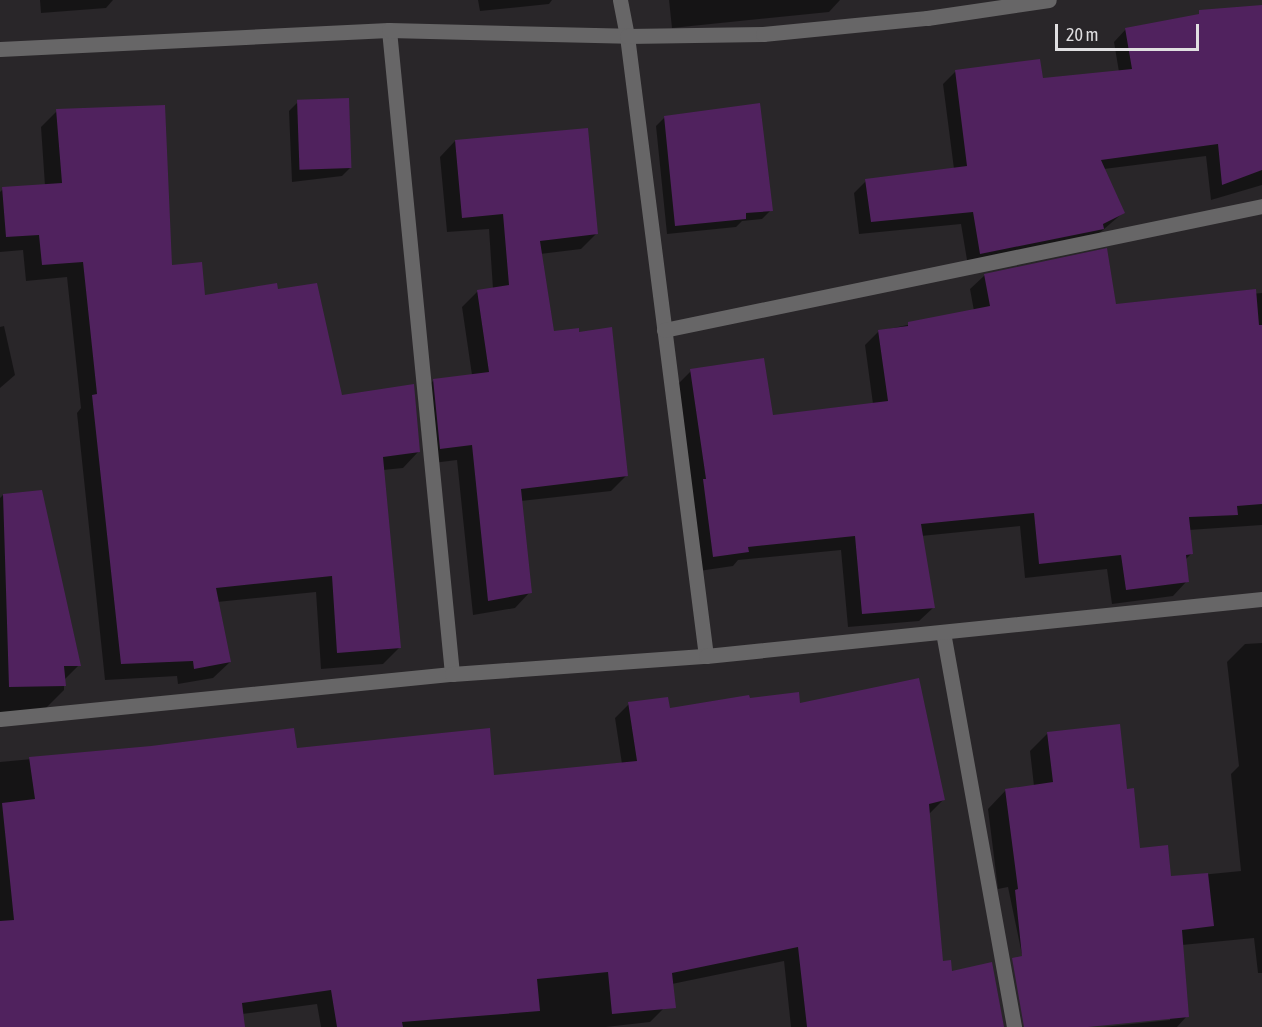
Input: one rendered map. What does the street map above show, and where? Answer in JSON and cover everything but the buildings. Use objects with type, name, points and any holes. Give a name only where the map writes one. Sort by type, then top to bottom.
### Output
[{"type":"street","points":[[620,0],[627,36],[706,656]]},
{"type":"street","points":[[0,49],[389,30],[627,36],[763,34],[927,18],[1048,0]]},
{"type":"street","points":[[389,30],[452,675]]},
{"type":"street","points":[[664,330],[1262,206]]},
{"type":"street","points":[[0,719],[452,675],[706,656],[1262,599]]},
{"type":"street","points":[[943,632],[1014,1027]]}]
